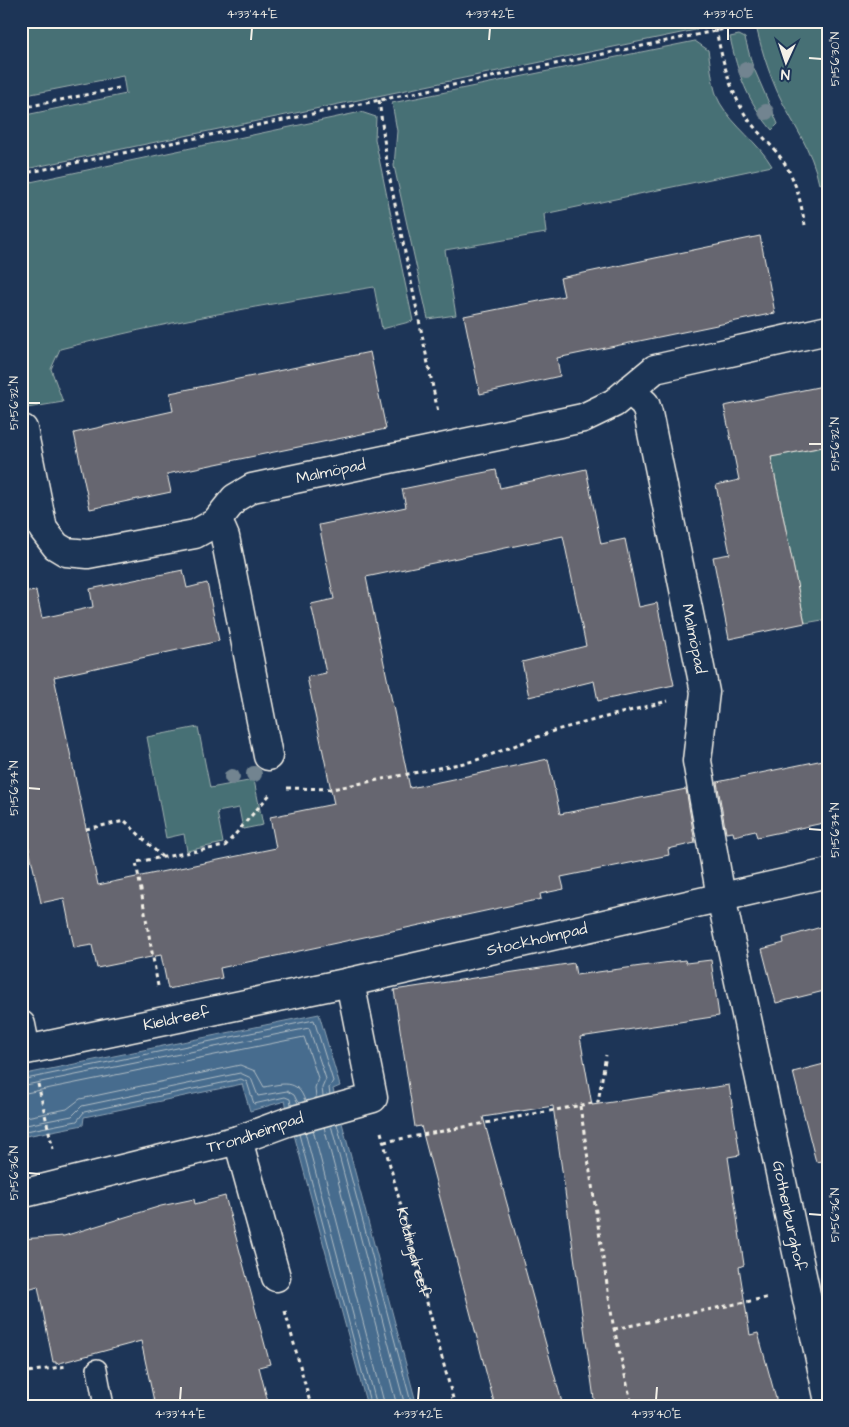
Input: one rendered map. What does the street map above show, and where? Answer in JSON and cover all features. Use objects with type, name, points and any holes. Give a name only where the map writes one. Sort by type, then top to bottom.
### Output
[{"type":"street","name":"Malmöpad","points":[[23,429],[43,529],[56,546],[66,552],[88,554],[194,534],[215,523],[235,498],[252,488],[583,418],[614,403],[655,369],[828,330]]},
{"type":"street","name":"Malmöpad","points":[[629,390],[645,404],[648,413],[705,692],[697,761],[721,897]]},
{"type":"street","points":[[215,523],[222,530],[225,537],[268,756]]},
{"type":"street","name":"Stockholmpad","points":[[350,982],[828,873]]},
{"type":"street","name":"Gothenburghof","points":[[721,897],[828,1397]]},
{"type":"street","points":[[350,982],[373,1098]]},
{"type":"street","name":"Kieldreef","points":[[21,1025],[26,1050],[350,982]]},
{"type":"street","name":"Trondheimpad","points":[[21,1194],[238,1140],[287,1122],[373,1098]]},
{"type":"street","points":[[238,1140],[276,1277]]},
{"type":"lane","points":[[97,1369],[104,1406]]},
{"type":"path","points":[[714,21],[732,88],[746,117],[784,162],[795,183],[805,225]]},
{"type":"path","points":[[21,174],[748,24]]},
{"type":"path","points":[[21,108],[119,88]]},
{"type":"path","points":[[379,100],[388,170],[446,446]]},
{"type":"path","points":[[164,1021],[136,862],[225,846],[276,788],[332,789],[474,761],[556,730],[705,692]]},
{"type":"path","points":[[268,756],[276,788]]},
{"type":"path","points":[[86,829],[125,821],[163,858]]},
{"type":"path","points":[[21,843],[28,842]]},
{"type":"path","points":[[384,1142],[598,1102],[606,1055]]},
{"type":"path","points":[[37,1079],[50,1137]]},
{"type":"path","name":"Koldingdreef","points":[[373,1098],[455,1406]]},
{"type":"path","points":[[580,1106],[614,1329],[631,1401],[628,1406]]},
{"type":"path","points":[[276,1277],[311,1406]]},
{"type":"path","points":[[614,1329],[806,1290]]},
{"type":"path","points":[[21,1373],[76,1364],[97,1369]]},
{"type":"green space","points":[[21,21],[704,21],[705,28],[21,170],[21,116],[126,94],[123,76],[21,96]]},
{"type":"green space","points":[[755,21],[828,21],[828,182],[819,184],[807,147],[773,82]]},
{"type":"green space","points":[[739,35],[745,38],[752,64],[778,124],[772,130],[756,108],[740,75],[730,37]]},
{"type":"green space","points":[[695,41],[708,50],[713,84],[720,103],[732,120],[760,149],[772,166],[544,214],[546,233],[445,250],[456,315],[428,319],[394,166],[397,131],[392,103]]},
{"type":"green space","points":[[361,112],[376,117],[375,139],[413,321],[382,329],[374,287],[255,307],[138,330],[60,349],[51,369],[63,402],[21,409],[21,184]]},
{"type":"green space","points":[[828,446],[828,619],[805,623],[771,457]]},
{"type":"green space","points":[[198,727],[210,788],[254,780],[263,825],[243,829],[239,808],[217,812],[223,843],[187,851],[184,834],[166,838],[147,737]]},
{"type":"water","points":[[319,1014],[340,1086],[333,1089],[417,1406],[367,1406],[285,1101],[250,1111],[242,1084],[84,1117],[83,1125],[21,1137],[21,1075]]},
{"type":"building","points":[[760,236],[775,313],[557,358],[560,376],[480,394],[464,316],[564,296],[560,278]]},
{"type":"building","points":[[370,352],[386,429],[167,474],[171,492],[90,509],[74,433],[173,411],[170,393]]},
{"type":"building","points":[[828,385],[828,446],[771,457],[805,623],[729,639],[713,557],[730,554],[716,485],[739,480],[724,406]]},
{"type":"building","points":[[586,469],[601,544],[625,539],[639,607],[657,603],[674,685],[598,701],[594,681],[529,697],[522,662],[586,646],[563,536],[366,577],[410,788],[548,759],[560,814],[686,789],[695,843],[668,849],[669,855],[561,877],[564,889],[540,894],[541,899],[220,968],[222,978],[168,989],[161,955],[97,968],[92,945],[74,948],[64,898],[41,903],[26,835],[21,836],[21,593],[36,591],[42,618],[93,607],[90,589],[183,570],[187,588],[207,583],[219,641],[54,677],[98,885],[276,848],[270,817],[334,804],[307,677],[326,673],[311,604],[334,599],[319,525],[406,507],[402,489],[496,470],[500,488]]},
{"type":"building","points":[[828,759],[828,822],[757,837],[755,831],[734,836],[733,832],[726,833],[717,782]]},
{"type":"building","points":[[828,925],[828,990],[776,1003],[762,949],[784,943],[783,938]]},
{"type":"building","points":[[685,960],[686,963],[711,960],[719,1016],[580,1037],[592,1105],[729,1085],[740,1155],[728,1157],[744,1265],[739,1267],[750,1335],[758,1333],[778,1406],[595,1406],[553,1106],[483,1117],[563,1406],[495,1406],[421,1126],[415,1127],[394,990],[574,963],[576,975]]},
{"type":"building","points":[[828,1063],[828,1160],[816,1162],[793,1072]]},
{"type":"building","points":[[225,1196],[270,1364],[259,1367],[269,1406],[155,1406],[141,1341],[56,1364],[56,1362],[53,1362],[38,1286],[21,1291],[21,1239],[64,1236],[161,1206],[194,1199],[195,1204]]}]
